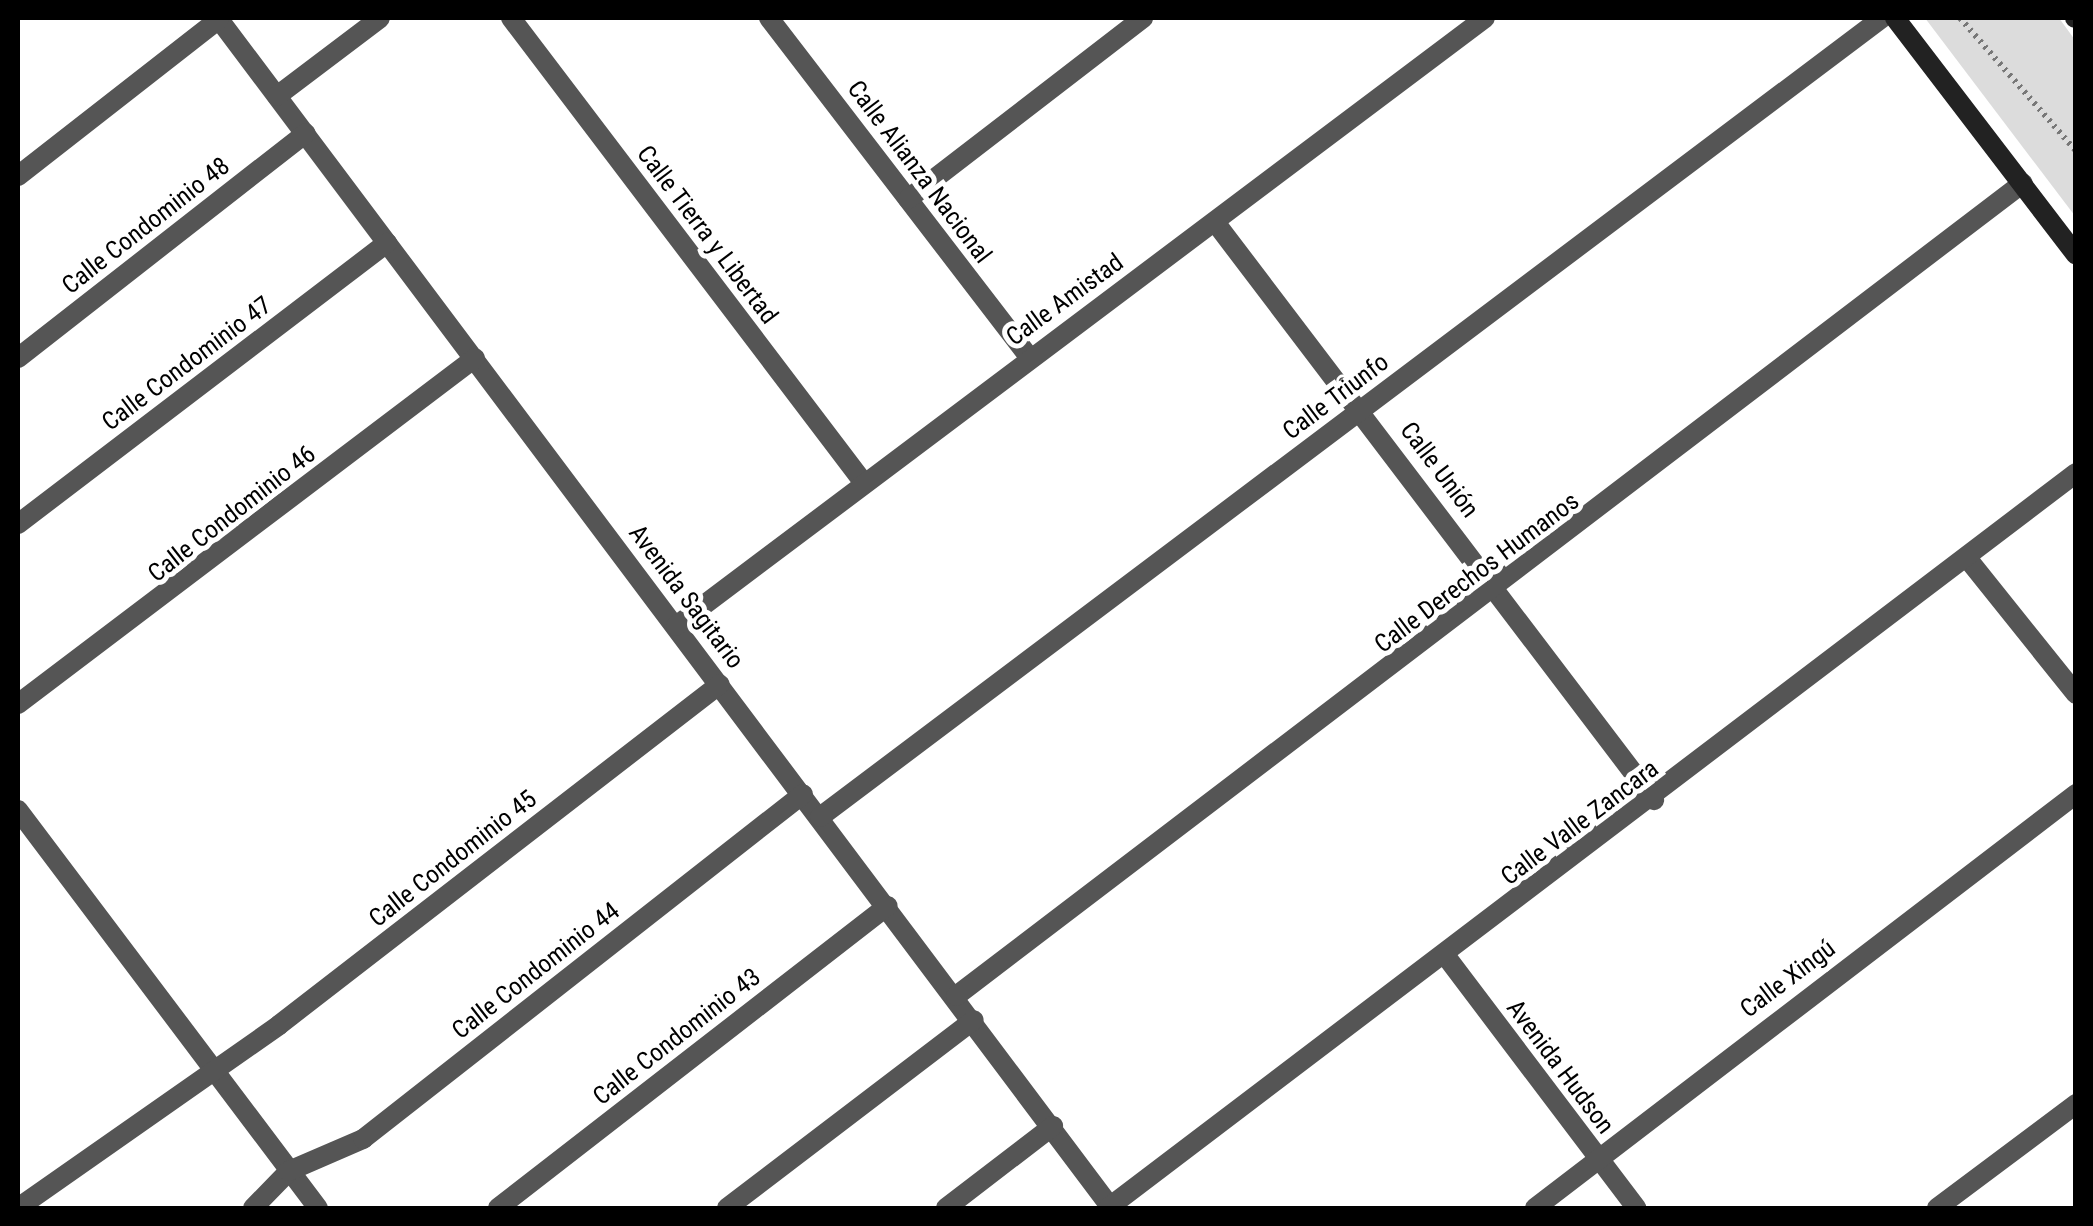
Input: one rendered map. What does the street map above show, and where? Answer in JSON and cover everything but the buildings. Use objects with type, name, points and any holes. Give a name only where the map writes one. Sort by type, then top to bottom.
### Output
[{"type":"street","points":[[18,176],[218,18]]},
{"type":"street","name":"Avenida Sagitario","points":[[218,18],[1054,1126],[1110,1208]]},
{"type":"street","points":[[277,96],[380,18]]},
{"type":"street","name":"Calle Tierra y Libertad","points":[[511,18],[864,483]]},
{"type":"street","points":[[908,199],[1143,18]]},
{"type":"street","name":"Calle Amistad","points":[[676,626],[1485,18]]},
{"type":"street","name":"Calle Triunfo","points":[[820,816],[1882,18]]},
{"type":"street","points":[[1896,18],[2076,255]]},
{"type":"street","name":"Calle Alianza Nacional","points":[[779,21],[1029,357]]},
{"type":"street","name":"Calle Condominio 48","points":[[18,358],[306,133]]},
{"type":"street","name":"Calle Derechos Humanos","points":[[956,996],[1498,590],[2023,183]]},
{"type":"street","name":"Calle Unión","points":[[1215,222],[1362,408],[1654,800]]},
{"type":"street","name":"Calle Condominio 47","points":[[18,524],[387,242]]},
{"type":"street","name":"Calle Condominio 46","points":[[27,700],[475,358]]},
{"type":"street","name":"Calle Valle Zancara","points":[[1110,1208],[1654,800],[2076,473]]},
{"type":"street","points":[[1967,558],[2076,694]]},
{"type":"street","name":"Calle Condominio 45","points":[[18,1208],[210,1065],[279,1025],[720,684]]},
{"type":"street","name":"Calle Condominio 44","points":[[290,1170],[362,1138],[803,794]]},
{"type":"street","name":"Calle Xingú","points":[[1535,1208],[1595,1156],[2076,794]]},
{"type":"street","points":[[18,810],[318,1208]]},
{"type":"street","name":"Calle Condominio 43","points":[[498,1208],[888,906]]},
{"type":"street","name":"Avenida Hudson","points":[[1446,955],[1636,1208]]},
{"type":"street","points":[[727,1208],[974,1020]]},
{"type":"street","points":[[1937,1208],[2076,1104]]},
{"type":"street","points":[[946,1208],[1054,1126]]},
{"type":"street","points":[[253,1208],[290,1170]]},
{"type":"path","points":[[1960,18],[2076,151]]},
{"type":"shaded area","points":[[1925,18],[2059,18],[2075,40],[2075,216]]}]
